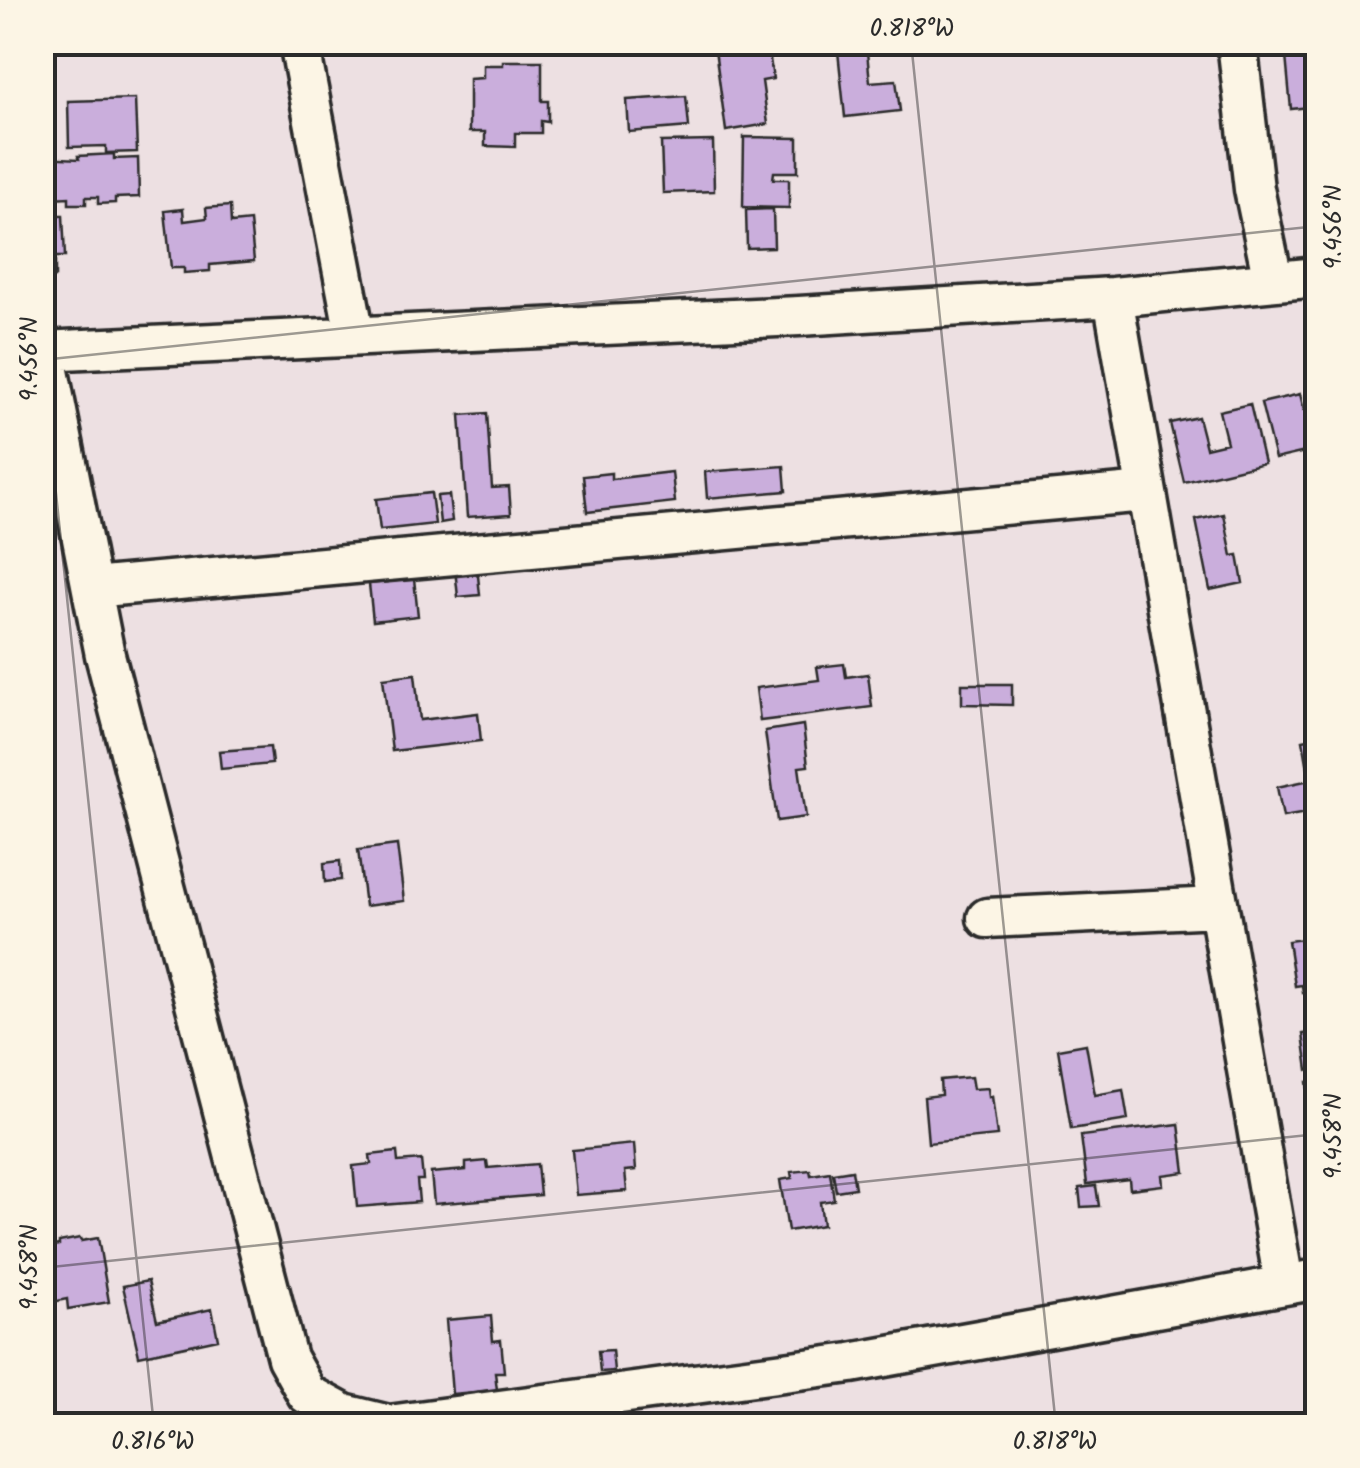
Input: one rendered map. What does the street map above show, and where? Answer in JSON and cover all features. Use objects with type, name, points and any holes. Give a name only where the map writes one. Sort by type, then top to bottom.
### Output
[{"type":"street","points":[[299,42],[355,336]]},
{"type":"street","points":[[1238,42],[1254,189],[1273,280]]},
{"type":"street","points":[[1113,296],[1218,907],[1301,1281],[850,1363],[389,1425],[344,1414],[307,1394],[287,1358],[105,654],[44,351],[799,316],[1113,296],[1318,277]]},
{"type":"street","points":[[92,588],[1144,492]]},
{"type":"street","points":[[987,918],[1218,907]]},
{"type":"building","points":[[714,42],[756,42],[758,53],[769,52],[773,79],[762,81],[768,124],[726,131]]},
{"type":"building","points":[[837,42],[866,42],[870,82],[896,80],[900,111],[845,117]]},
{"type":"building","points":[[1314,54],[1318,106],[1291,109],[1286,56]]},
{"type":"building","points":[[503,61],[542,61],[542,101],[548,101],[548,122],[541,121],[541,133],[515,133],[515,147],[485,146],[485,132],[469,132],[469,79],[483,78],[483,65],[503,65]]},
{"type":"building","points":[[686,96],[689,127],[629,132],[627,100]]},
{"type":"building","points":[[135,99],[137,152],[106,153],[106,146],[69,147],[68,101]]},
{"type":"building","points":[[744,137],[798,138],[798,172],[774,172],[773,179],[789,179],[789,208],[743,207]]},
{"type":"building","points":[[713,141],[714,191],[663,193],[661,142]]},
{"type":"building","points":[[114,154],[114,159],[138,158],[139,197],[115,198],[115,203],[98,204],[98,197],[86,197],[86,204],[69,204],[69,197],[52,198],[53,215],[63,215],[65,257],[55,257],[55,277],[42,278],[42,157],[79,159],[78,156]]},
{"type":"building","points":[[230,206],[231,223],[250,221],[254,261],[210,265],[210,271],[184,273],[184,268],[171,268],[165,211],[183,209],[184,221],[207,218],[206,208]]},
{"type":"building","points":[[773,209],[774,247],[747,248],[746,210]]},
{"type":"building","points":[[1318,388],[1318,449],[1275,459],[1261,403],[1300,394],[1304,410],[1317,407],[1312,389]]},
{"type":"building","points":[[1250,404],[1264,463],[1184,482],[1170,423],[1198,417],[1206,448],[1227,443],[1219,411]]},
{"type":"building","points":[[487,413],[492,488],[509,487],[511,514],[467,517],[460,415]]},
{"type":"building","points":[[784,466],[786,491],[707,498],[705,472]]},
{"type":"building","points":[[672,472],[675,502],[587,512],[583,476],[611,473],[611,479]]},
{"type":"building","points":[[431,493],[435,524],[380,530],[376,499]]},
{"type":"building","points":[[449,495],[452,521],[440,523],[437,496]]},
{"type":"building","points":[[1224,514],[1232,556],[1238,555],[1243,583],[1210,590],[1196,520]]},
{"type":"building","points":[[477,566],[480,595],[458,597],[455,569]]},
{"type":"building","points":[[414,579],[418,616],[373,621],[369,584]]},
{"type":"building","points":[[844,664],[846,677],[868,674],[872,707],[760,721],[756,688],[819,680],[817,667]]},
{"type":"building","points":[[415,674],[420,720],[478,713],[481,741],[392,751],[383,678]]},
{"type":"building","points":[[962,684],[1012,684],[1012,705],[962,704]]},
{"type":"building","points":[[803,725],[808,766],[799,767],[806,817],[777,821],[765,731]]},
{"type":"building","points":[[1318,737],[1318,811],[1283,817],[1277,787],[1310,780],[1303,740]]},
{"type":"building","points":[[270,747],[272,764],[221,769],[219,751]]},
{"type":"building","points":[[397,845],[404,901],[365,906],[358,850]]},
{"type":"building","points":[[340,861],[341,880],[325,882],[324,863]]},
{"type":"building","points":[[1318,937],[1318,991],[1303,993],[1302,985],[1295,986],[1288,941]]},
{"type":"building","points":[[1318,1032],[1318,1069],[1308,1070],[1303,1034]]},
{"type":"building","points":[[1086,1044],[1095,1095],[1123,1090],[1128,1120],[1071,1129],[1058,1049]]},
{"type":"building","points":[[971,1077],[973,1089],[988,1088],[989,1097],[992,1096],[997,1136],[928,1143],[924,1097],[941,1095],[940,1080]]},
{"type":"building","points":[[1318,1081],[1318,1137],[1314,1137],[1307,1082]]},
{"type":"building","points":[[1179,1124],[1185,1172],[1162,1175],[1163,1185],[1130,1189],[1129,1179],[1087,1184],[1081,1136]]},
{"type":"building","points":[[634,1144],[636,1170],[625,1171],[627,1191],[576,1195],[572,1150]]},
{"type":"building","points":[[397,1152],[398,1162],[421,1160],[423,1180],[417,1180],[419,1202],[357,1207],[353,1166],[371,1164],[370,1155]]},
{"type":"building","points":[[487,1161],[488,1168],[537,1164],[540,1195],[434,1204],[431,1173],[466,1170],[466,1163]]},
{"type":"building","points":[[810,1170],[811,1175],[830,1172],[834,1200],[820,1202],[823,1225],[788,1231],[780,1180],[792,1178],[791,1172]]},
{"type":"building","points":[[852,1170],[855,1188],[836,1191],[833,1173]]},
{"type":"building","points":[[1096,1186],[1099,1206],[1081,1207],[1079,1188]]},
{"type":"building","points":[[98,1238],[109,1302],[68,1309],[67,1299],[43,1304],[42,1255],[49,1254],[48,1247],[59,1242]]},
{"type":"building","points":[[148,1281],[157,1321],[212,1309],[218,1339],[139,1356],[123,1286]]},
{"type":"building","points":[[491,1316],[493,1341],[501,1340],[504,1372],[495,1372],[497,1390],[452,1394],[446,1320]]},
{"type":"building","points":[[612,1350],[614,1371],[600,1372],[598,1351]]}]
